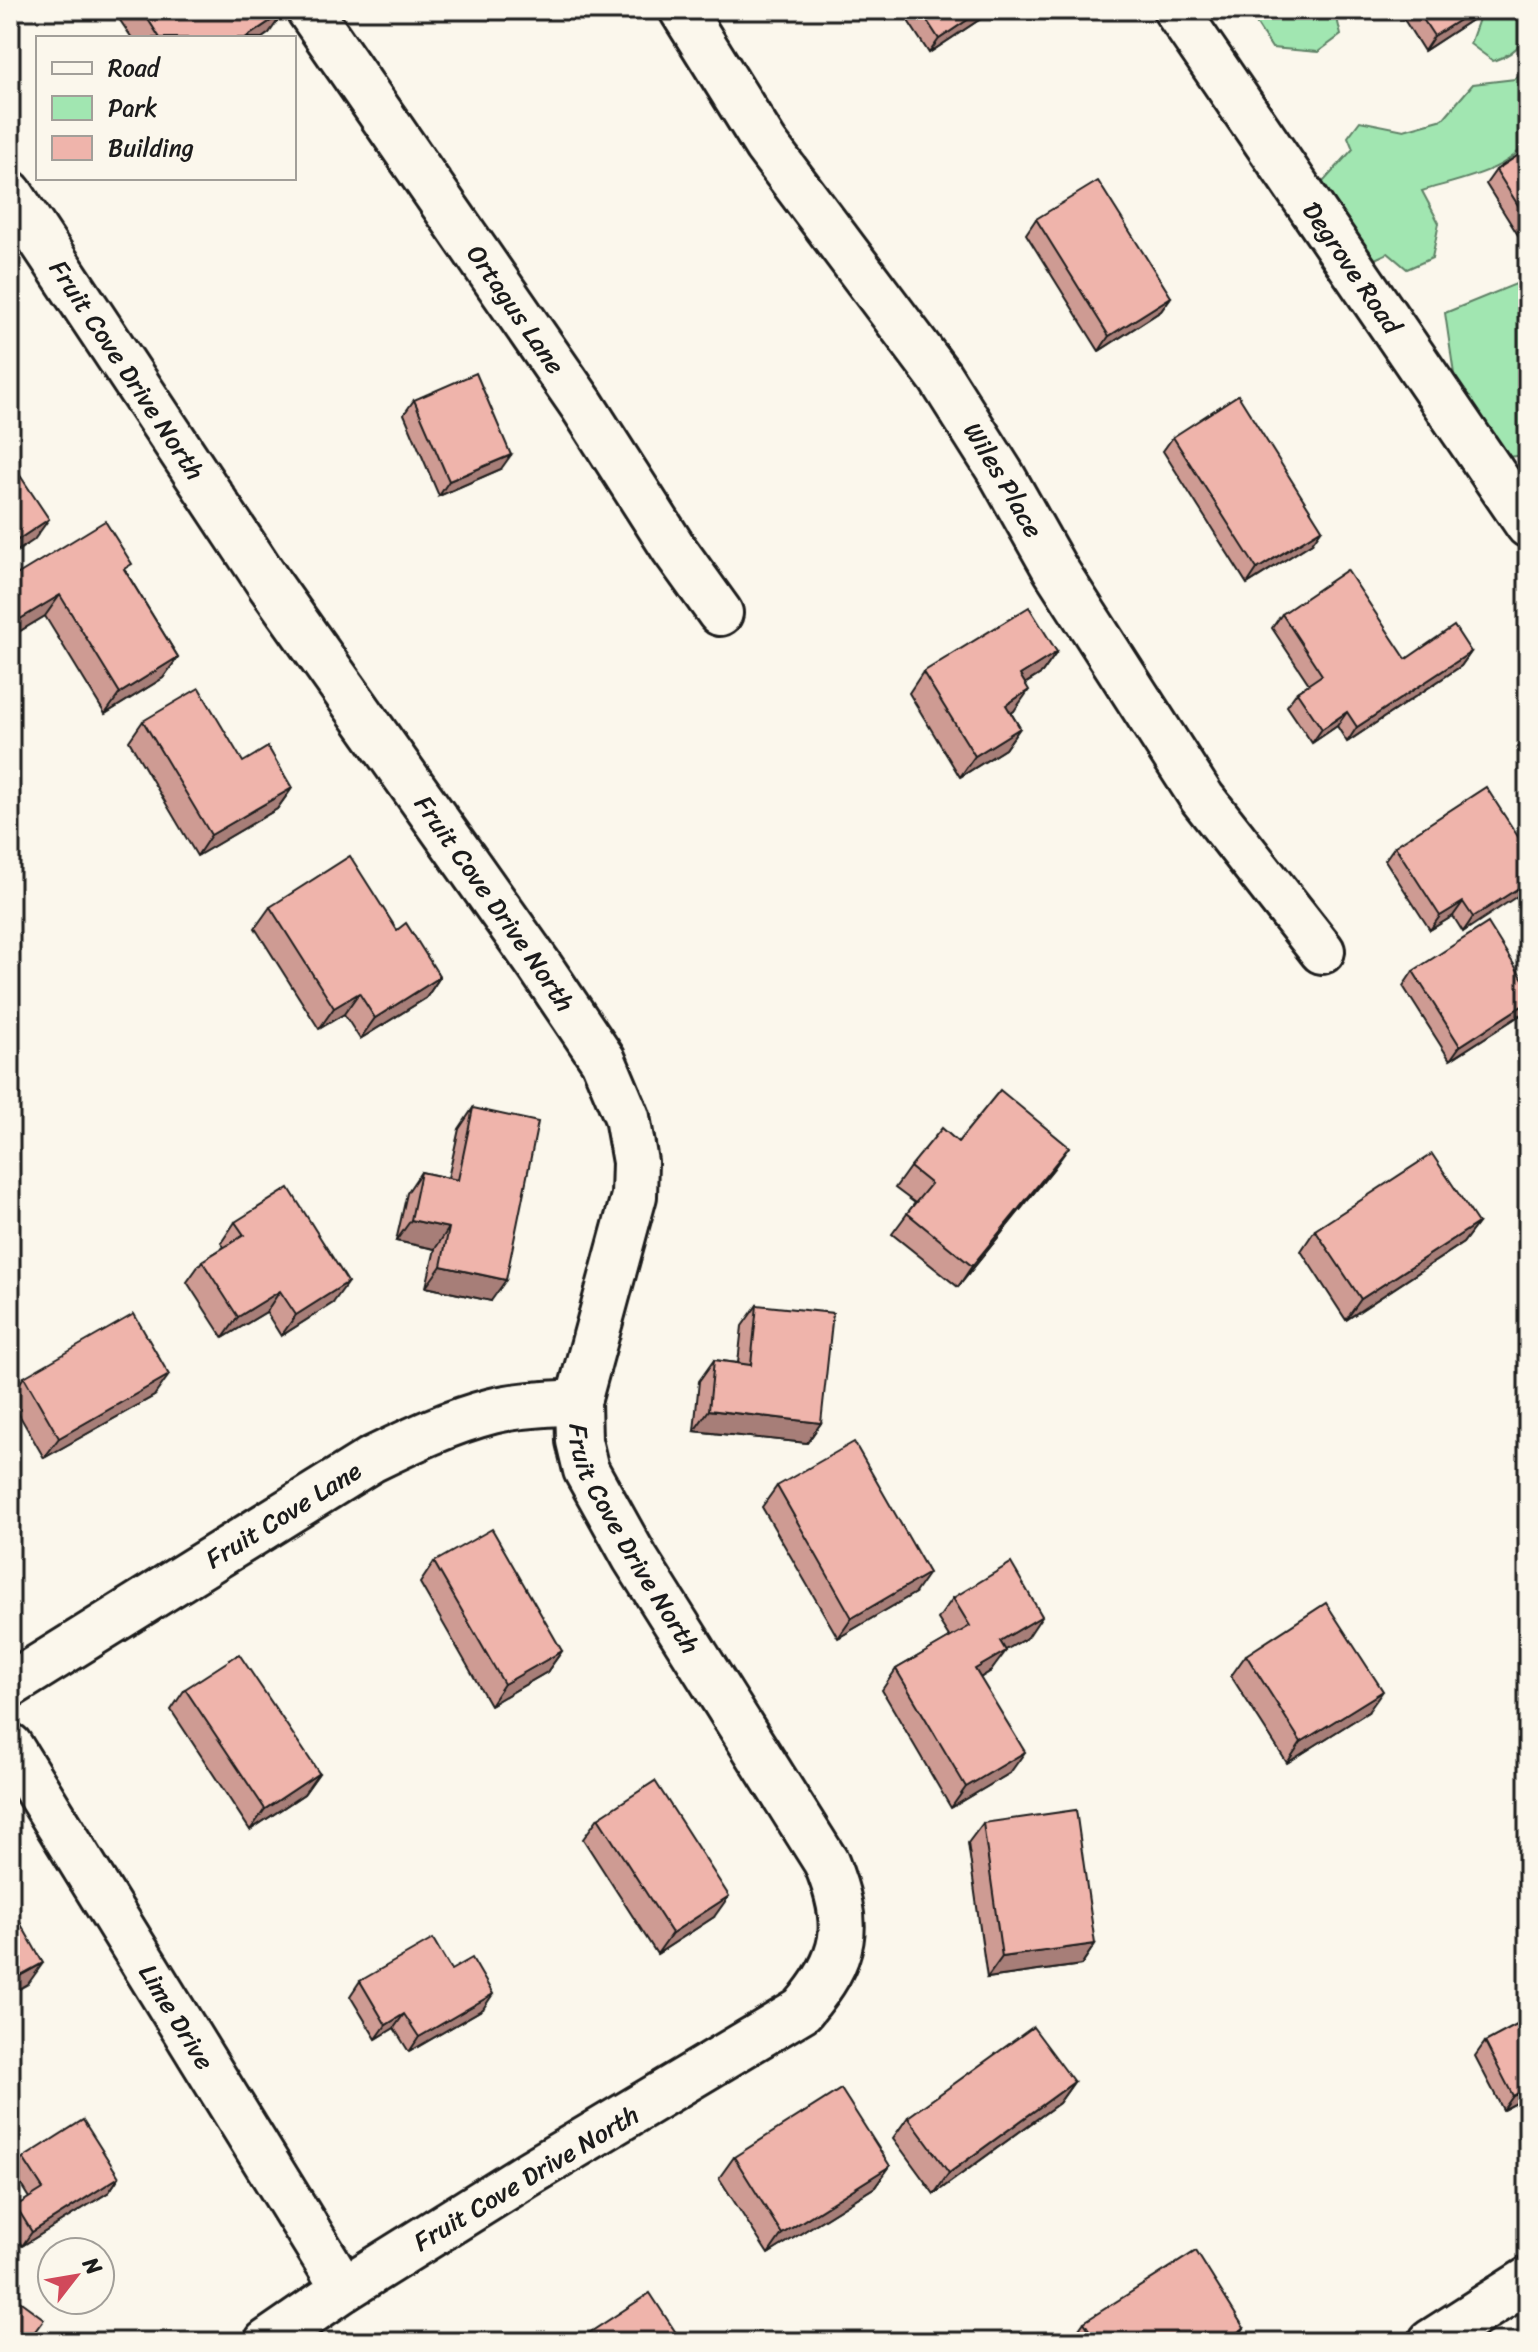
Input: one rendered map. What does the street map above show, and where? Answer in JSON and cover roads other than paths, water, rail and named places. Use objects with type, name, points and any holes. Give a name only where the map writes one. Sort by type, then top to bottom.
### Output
[{"type":"street","name":"Ortagus Lane","points":[[309,10],[582,405],[674,549],[720,613]]},
{"type":"street","name":"Wiles Place","points":[[682,10],[766,145],[940,377],[1002,475],[1055,569],[1202,798],[1322,951]]},
{"type":"street","name":"Degrove Road","points":[[1176,10],[1528,525]]},
{"type":"street","name":"Fruit Cove Drive North","points":[[10,193],[270,585],[603,1060],[627,1117],[635,1162],[634,1196],[578,1402],[579,1441],[586,1470],[635,1558],[826,1862],[840,1895],[843,1931],[840,1950],[826,1983],[788,2021],[528,2174],[344,2289],[267,2342]]},
{"type":"street","name":"Fruit Cove Lane","points":[[10,1685],[394,1448],[429,1431],[492,1411],[535,1404],[578,1402]]},
{"type":"street","name":"Lime Drive","points":[[10,1746],[344,2289]]},
{"type":"street","points":[[1431,2342],[1528,2280]]}]
